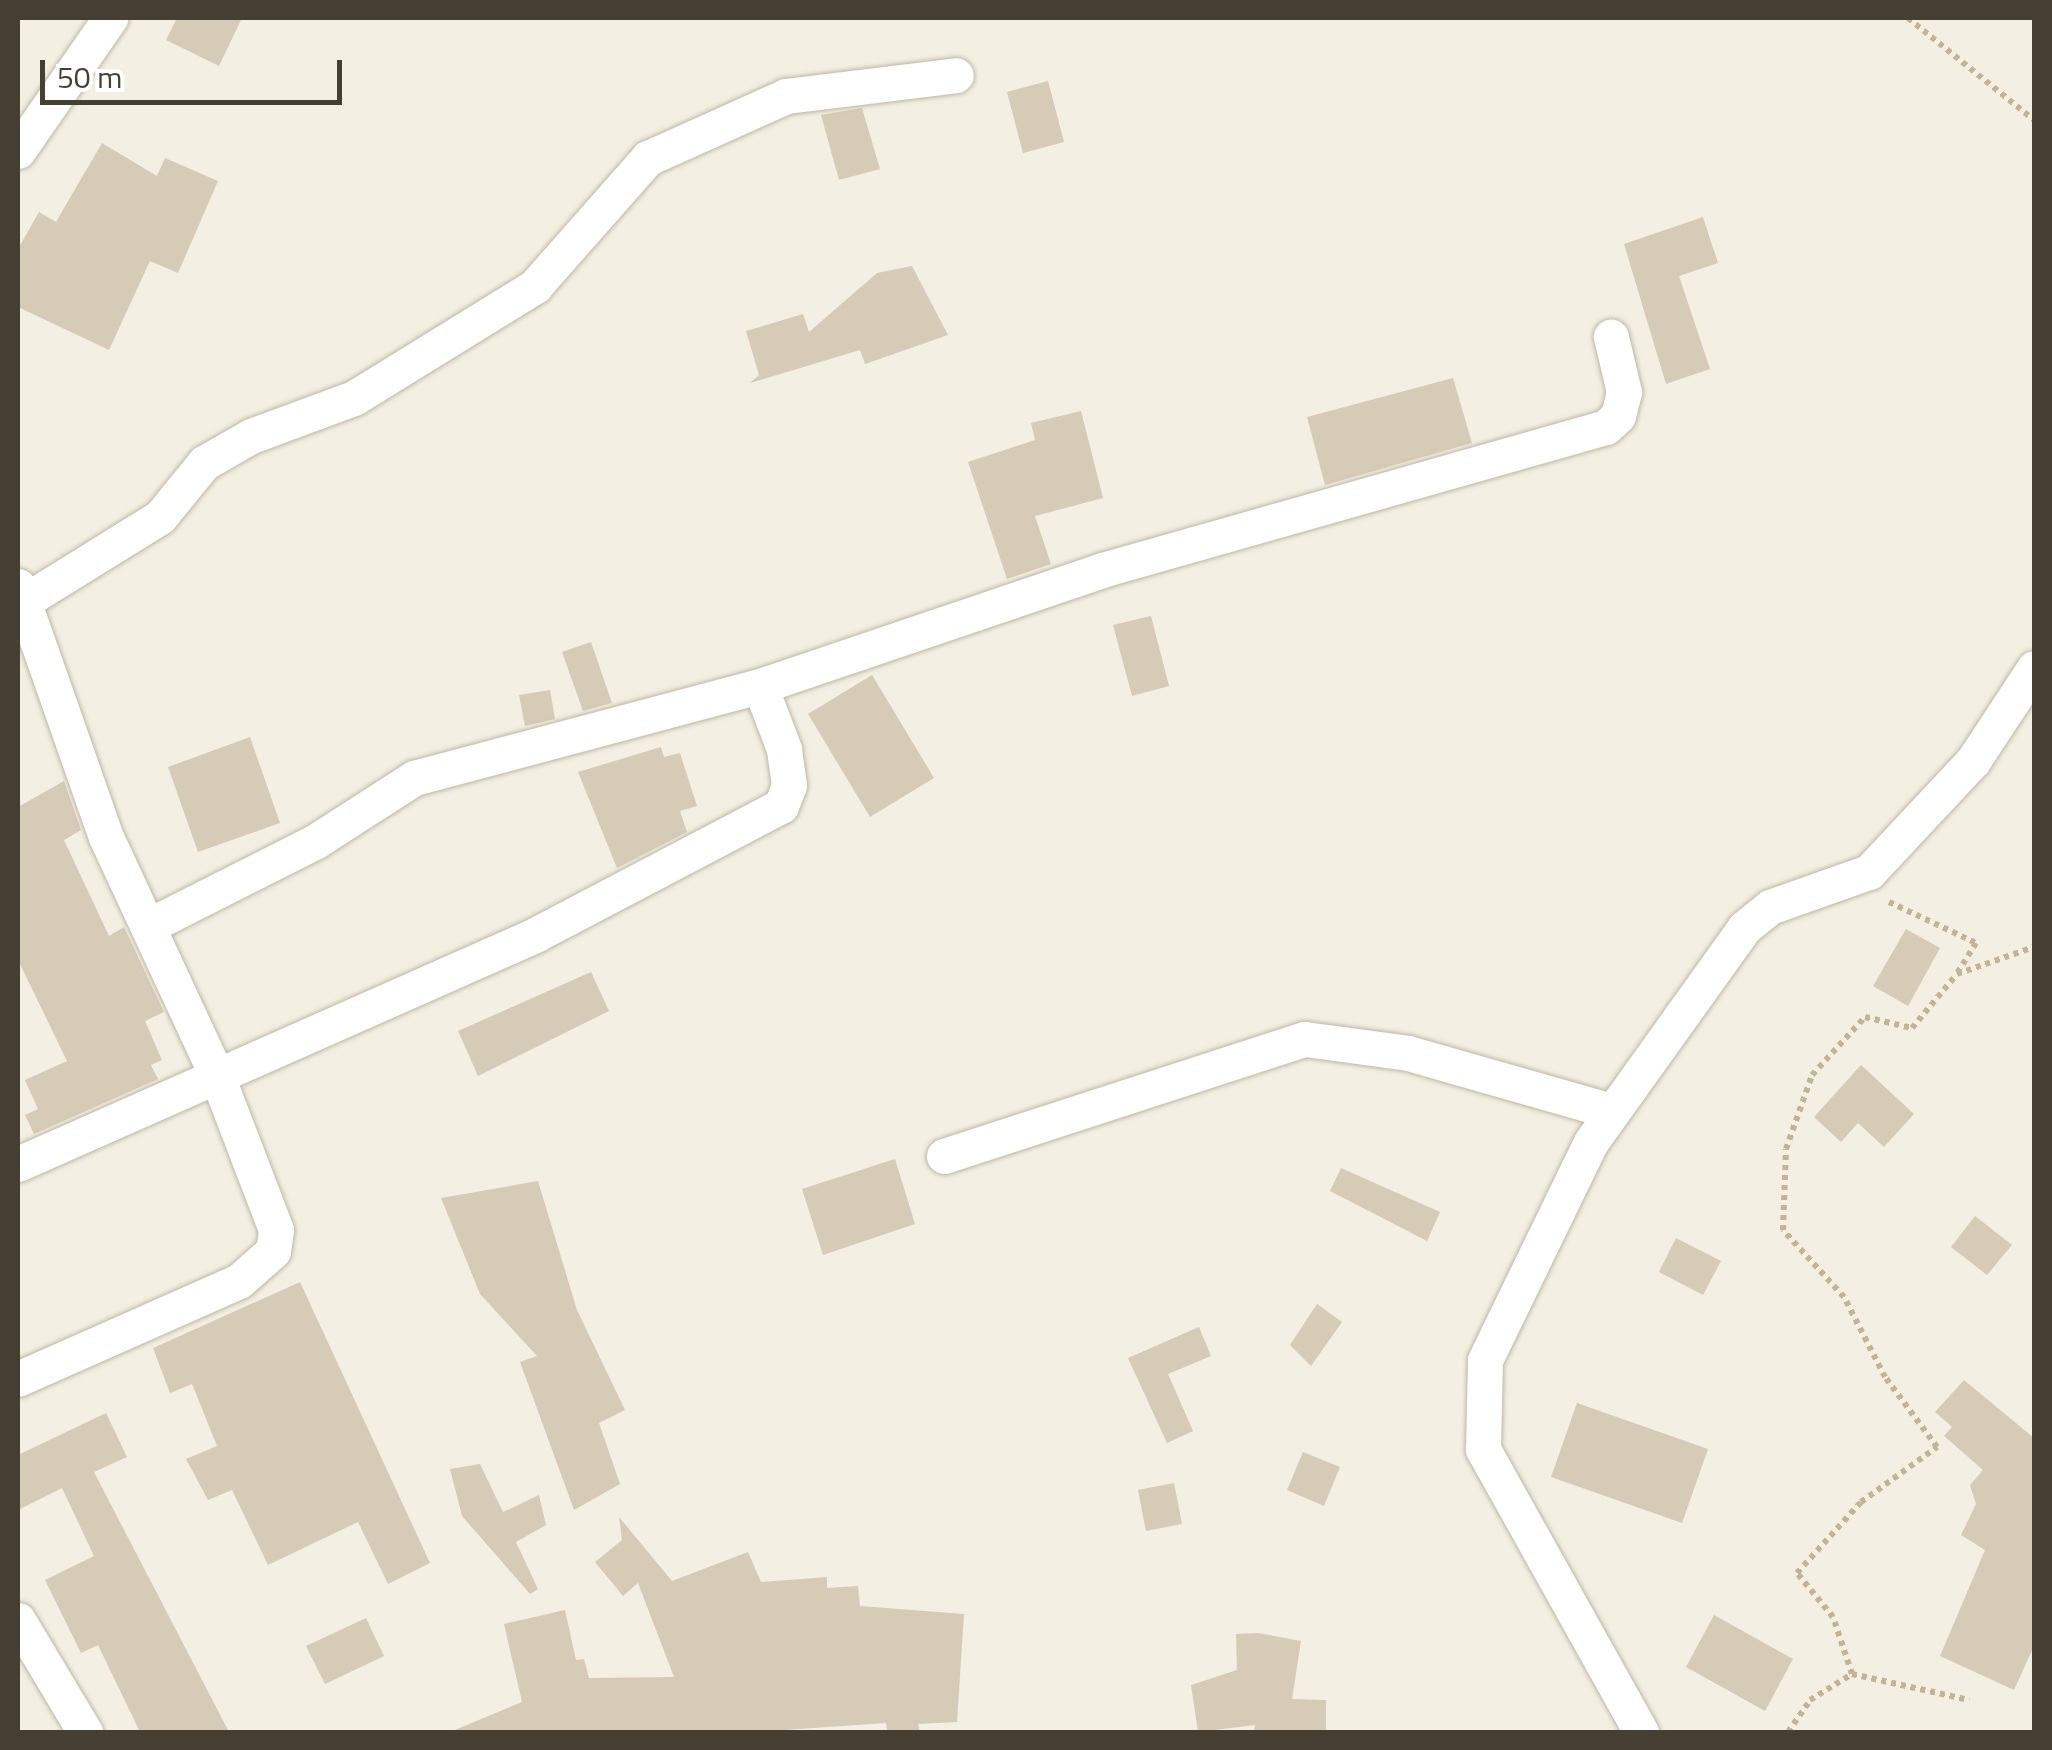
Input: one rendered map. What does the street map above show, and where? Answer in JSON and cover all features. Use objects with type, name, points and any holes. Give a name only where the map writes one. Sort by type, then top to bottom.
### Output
[{"type":"street","points":[[18,151],[110,18]]},
{"type":"street","points":[[18,1380],[240,1281],[273,1251],[276,1230],[217,1076],[106,837],[20,594],[160,517],[204,463],[252,436],[354,398],[535,286],[648,158],[786,96],[956,76]]},
{"type":"street","points":[[148,926],[316,842],[414,778],[760,686],[1102,570],[1606,427],[1618,416],[1624,392],[1612,337]]},
{"type":"street","points":[[1640,1732],[1500,1486],[1483,1448],[1480,1396],[1484,1360],[1612,1111],[1744,928],[1770,907],[1869,872],[1973,761],[2034,668]]},
{"type":"street","points":[[18,1164],[535,935],[781,806],[789,785],[784,749],[760,686]]},
{"type":"street","points":[[944,1156],[1306,1039],[1408,1054],[1612,1111]]},
{"type":"street","points":[[18,1620],[85,1732]]},
{"type":"path","points":[[1908,18],[2034,120]]},
{"type":"path","points":[[1821,892],[1908,905],[1976,943],[1912,1028],[1865,1017],[1812,1075],[1786,1149],[1783,1230],[1844,1297],[1885,1376],[1937,1446],[1861,1502],[1797,1573],[1833,1617],[1852,1674]]},
{"type":"path","points":[[1956,974],[2034,948]]},
{"type":"path","points":[[1788,1732],[1810,1700],[1852,1674],[1969,1700]]},
{"type":"building","points":[[177,18],[242,18],[219,66],[166,40]]},
{"type":"building","points":[[1048,81],[1064,142],[1023,153],[1007,92]]},
{"type":"building","points":[[862,108],[880,169],[839,180],[821,115]]},
{"type":"building","points":[[102,143],[157,176],[165,158],[218,181],[178,273],[150,261],[109,350],[18,307],[18,249],[39,212],[56,222]]},
{"type":"building","points":[[1703,217],[1718,263],[1679,276],[1710,369],[1666,384],[1624,244]]},
{"type":"building","points":[[912,266],[948,335],[865,364],[860,350],[750,383],[759,375],[746,331],[803,314],[809,332],[877,273]]},
{"type":"building","points":[[1453,378],[1472,443],[1325,485],[1307,417]]},
{"type":"building","points":[[1081,411],[1103,498],[1035,516],[1051,564],[1007,579],[968,462],[1035,440],[1031,423]]},
{"type":"building","points":[[1151,616],[1169,686],[1132,696],[1113,625]]},
{"type":"building","points":[[591,642],[612,703],[583,711],[562,652]]},
{"type":"building","points":[[872,675],[934,778],[870,817],[808,714]]},
{"type":"building","points":[[550,690],[555,719],[525,726],[519,695]]},
{"type":"building","points":[[250,737],[280,823],[198,852],[168,767]]},
{"type":"building","points":[[661,747],[664,757],[680,753],[697,806],[680,811],[687,832],[617,868],[578,772]]},
{"type":"building","points":[[64,781],[81,830],[64,840],[109,936],[124,927],[164,1012],[145,1021],[162,1060],[151,1065],[158,1079],[34,1134],[25,1115],[38,1109],[25,1080],[67,1061],[18,960],[18,807]]},
{"type":"building","points":[[1906,929],[1940,948],[1908,1006],[1873,986]]},
{"type":"building","points":[[591,972],[609,1011],[478,1076],[458,1031]]},
{"type":"building","points":[[1861,1065],[1914,1114],[1884,1147],[1858,1123],[1841,1142],[1814,1117]]},
{"type":"building","points":[[895,1159],[915,1224],[823,1255],[802,1189]]},
{"type":"building","points":[[1341,1168],[1440,1212],[1427,1241],[1330,1191]]},
{"type":"building","points":[[538,1181],[577,1310],[625,1410],[599,1423],[620,1484],[574,1510],[520,1362],[537,1356],[480,1294],[441,1198]]},
{"type":"building","points":[[1975,1216],[2012,1245],[1987,1275],[1951,1247]]},
{"type":"building","points":[[1676,1238],[1721,1261],[1703,1295],[1659,1272]]},
{"type":"building","points":[[300,1282],[430,1563],[388,1584],[358,1522],[268,1565],[232,1490],[208,1500],[186,1459],[217,1446],[192,1384],[170,1393],[153,1348]]},
{"type":"building","points":[[1317,1304],[1342,1322],[1311,1366],[1290,1345]]},
{"type":"building","points":[[1199,1327],[1211,1356],[1168,1374],[1193,1431],[1167,1443],[1128,1358]]},
{"type":"building","points":[[1964,1380],[2034,1438],[2034,1646],[2014,1690],[1940,1656],[1985,1550],[1961,1535],[1976,1504],[1970,1485],[1983,1470],[1944,1436],[1952,1427],[1935,1412]]},
{"type":"building","points":[[1577,1403],[1708,1449],[1682,1523],[1551,1477]]},
{"type":"building","points":[[106,1413],[127,1457],[94,1472],[229,1732],[140,1732],[98,1645],[81,1653],[45,1580],[94,1556],[62,1488],[18,1510],[18,1455]]},
{"type":"building","points":[[1303,1452],[1340,1467],[1324,1506],[1287,1490]]},
{"type":"building","points":[[480,1464],[503,1512],[539,1495],[546,1525],[516,1542],[538,1589],[530,1594],[462,1516],[450,1469]]},
{"type":"building","points":[[1174,1483],[1182,1524],[1146,1531],[1138,1490]]},
{"type":"building","points":[[619,1517],[672,1581],[748,1552],[761,1582],[827,1577],[827,1588],[858,1586],[860,1606],[964,1614],[957,1722],[918,1724],[920,1732],[887,1732],[886,1723],[754,1732],[450,1732],[522,1702],[504,1624],[565,1610],[576,1660],[584,1659],[589,1678],[674,1677],[638,1583],[623,1596],[595,1562],[622,1540]]},
{"type":"building","points":[[1714,1615],[1793,1659],[1765,1711],[1686,1667]]},
{"type":"building","points":[[366,1618],[384,1656],[325,1684],[306,1646]]},
{"type":"building","points":[[1258,1633],[1301,1641],[1292,1699],[1326,1700],[1326,1732],[1254,1732],[1255,1725],[1198,1732],[1191,1685],[1237,1670],[1236,1634]]}]
